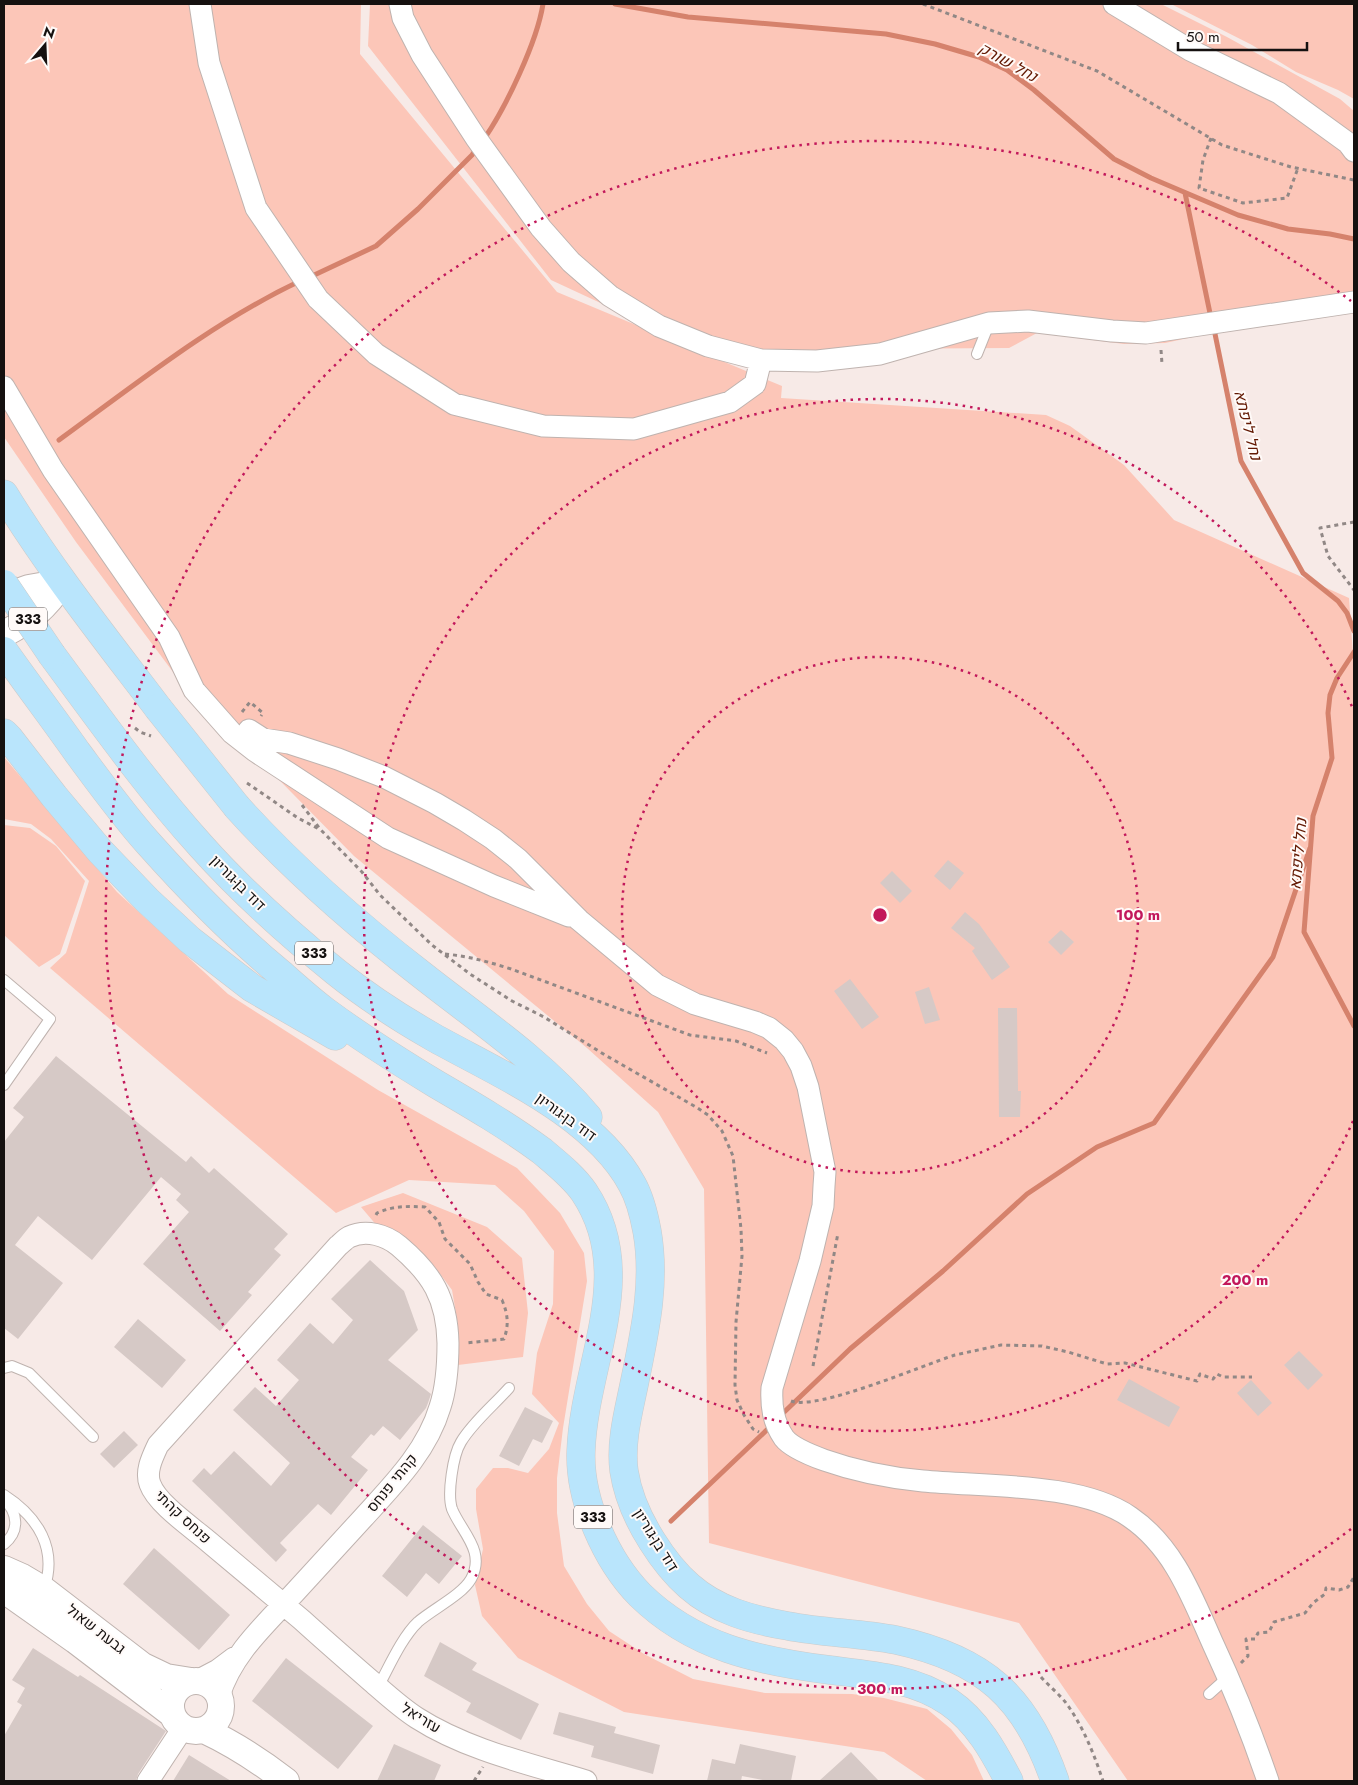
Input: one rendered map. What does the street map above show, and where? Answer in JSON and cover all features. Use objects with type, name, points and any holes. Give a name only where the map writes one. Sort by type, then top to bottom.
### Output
[{"type":"main road","points":[[4,494],[22,524],[63,582],[158,708],[237,807],[289,861],[354,920],[552,1078],[575,1101],[595,1126],[614,1152],[633,1185]]},
{"type":"main road","name":"דוד בן-גוריון","points":[[4,584],[52,655],[165,805],[235,882],[288,932],[382,1007],[526,1088],[568,1116],[598,1140],[615,1158],[633,1185],[643,1214],[649,1247],[651,1289],[645,1333],[624,1437],[624,1468],[630,1497],[642,1526],[678,1577],[700,1596],[728,1611],[760,1621],[893,1640],[931,1649],[957,1659],[989,1678],[1013,1700],[1036,1734],[1056,1781]]},
{"type":"main road","name":"333","points":[[11,661],[124,814],[147,842],[198,897],[258,954],[322,1009],[373,1045],[513,1129],[558,1164],[582,1189],[598,1218],[607,1247],[610,1273],[608,1302],[590,1391],[581,1455],[585,1491],[596,1527],[614,1562],[638,1593],[674,1624],[713,1644],[762,1659],[905,1681],[929,1690],[952,1704],[978,1729],[996,1755],[1009,1781]]},
{"type":"main road","points":[[4,733],[100,851],[147,900],[190,940],[252,988],[330,1034],[430,1080]]},
{"type":"street","points":[[200,4],[209,64],[256,208],[318,299],[376,354],[454,404],[543,426],[634,429],[730,402],[755,384],[761,360]]},
{"type":"street","points":[[400,4],[404,18],[422,55],[476,138],[541,228],[571,262],[610,296],[659,326],[708,346],[761,360],[817,362],[880,354],[989,323],[1028,321],[1146,333],[1354,302]]},
{"type":"street","points":[[1114,4],[1190,50],[1279,93],[1348,143],[1354,151]]},
{"type":"street","points":[[4,387],[53,470],[169,638],[194,690],[232,733],[255,751],[388,838],[494,886],[579,920]]},
{"type":"street","points":[[4,597],[29,588],[63,582]]},
{"type":"street","points":[[4,634],[26,622],[47,604],[63,582]]},
{"type":"street","points":[[244,723],[263,740],[289,743],[338,759],[384,777],[435,803],[493,839],[518,859],[579,920],[629,963],[669,992],[695,1004],[755,1022],[769,1028],[784,1040],[793,1051],[801,1066],[808,1087],[824,1172],[823,1206],[810,1261],[772,1388],[771,1404],[774,1419],[785,1439],[809,1454],[832,1463],[898,1478],[1066,1493],[1092,1498],[1112,1506],[1129,1516],[1150,1532],[1165,1550],[1179,1572],[1227,1674],[1250,1729],[1268,1781]]},
{"type":"street","name":"קהתי פנחס","points":[[284,1605],[404,1472],[428,1434],[440,1407],[448,1368],[448,1352],[444,1311],[434,1284],[417,1261],[392,1240],[367,1233]]},
{"type":"street","name":"פנחס קהתי","points":[[284,1605],[170,1510],[155,1494],[150,1483],[149,1472],[158,1445],[338,1246],[349,1237],[367,1233]]},
{"type":"street","name":"גבעת שאול","points":[[4,1569],[22,1577],[28,1596],[75,1640],[186,1724],[241,1748],[286,1781]]},
{"type":"street","name":"גבעת שאול","points":[[28,1596],[106,1637],[149,1669],[166,1677],[194,1681]]},
{"type":"street","points":[[186,1724],[171,1703],[174,1693],[181,1686],[218,1670],[240,1653],[284,1605]]},
{"type":"street","name":"עזריאל","points":[[284,1605],[417,1718],[447,1734],[492,1752],[586,1781]]},
{"type":"street","points":[[75,1640],[79,1635],[90,1633],[106,1637]]},
{"type":"street","points":[[186,1724],[216,1722],[220,1715],[220,1702],[226,1677],[240,1653]]},
{"type":"street","points":[[194,1681],[210,1685],[220,1702]]},
{"type":"street","name":"גבעת שאול","points":[[220,1702],[232,1726],[258,1759]]},
{"type":"street","points":[[148,1781],[186,1724]]},
{"type":"lane","points":[[977,354],[989,323]]},
{"type":"lane","points":[[4,980],[50,1019],[4,1085]]},
{"type":"lane","points":[[4,1368],[12,1366],[29,1374],[93,1437]]},
{"type":"lane","points":[[378,1686],[407,1636],[418,1622],[454,1597],[471,1579],[476,1563],[476,1550],[452,1507],[450,1486],[453,1468],[460,1443],[510,1388]]},
{"type":"lane","points":[[4,1497],[12,1507],[16,1518],[13,1534],[4,1544]]},
{"type":"lane","points":[[4,1497],[28,1514],[39,1528],[46,1544],[50,1571],[28,1596]]},
{"type":"lane","points":[[1209,1694],[1227,1674]]},
{"type":"path","points":[[923,4],[1097,70],[1222,144],[1298,168],[1354,180]]},
{"type":"path","points":[[1211,138],[1203,160],[1199,188],[1243,203],[1287,198],[1298,168]]},
{"type":"path","points":[[1354,522],[1320,528],[1328,556],[1354,590]]},
{"type":"path","points":[[244,723],[250,702]]},
{"type":"path","points":[[444,954],[461,955],[482,960],[690,1035],[736,1040],[772,1055]]},
{"type":"path","points":[[367,1233],[377,1213],[390,1208],[425,1207],[439,1222],[446,1239],[470,1264],[486,1294],[502,1300],[508,1313],[508,1328],[504,1339],[464,1343],[448,1352]]},
{"type":"path","points":[[813,1366],[839,1228]]},
{"type":"path","points":[[772,1388],[792,1402],[806,1403],[846,1394],[955,1354],[970,1350],[1012,1345],[1042,1346],[1107,1364],[1125,1363],[1197,1381],[1200,1374],[1213,1379],[1217,1374],[1223,1377],[1252,1377]]},
{"type":"path","points":[[1227,1674],[1234,1666],[1236,1668],[1248,1656],[1246,1639],[1255,1639],[1258,1633],[1268,1632],[1274,1622],[1305,1613],[1313,1603],[1325,1594],[1326,1588],[1338,1590],[1348,1587],[1354,1577]]},
{"type":"path","points":[[1041,1677],[1065,1702],[1080,1727],[1097,1763],[1103,1781]]},
{"type":"shaded area","points":[[4,4],[361,4],[360,54],[557,292],[782,386],[781,398],[1046,415],[1070,426],[1124,465],[1174,520],[1349,598],[1354,668],[1354,1781],[1128,1781],[1019,1623],[709,1543],[704,1189],[658,1112],[587,1048],[354,856],[173,672],[76,542],[4,437]]},
{"type":"shaded area","points":[[370,4],[1161,4],[1227,37],[1340,99],[1354,111],[1354,313],[1207,334],[1165,343],[1124,344],[1037,333],[1009,348],[856,349],[748,366],[663,332],[551,280],[368,46]]},
{"type":"shaded area","points":[[1171,4],[1354,4],[1354,99],[1296,72],[1252,45]]},
{"type":"shaded area","points":[[4,757],[117,892],[228,994],[378,1090],[517,1168],[560,1213],[584,1253],[587,1281],[563,1428],[557,1478],[557,1513],[564,1566],[587,1604],[609,1631],[644,1654],[693,1679],[765,1693],[852,1694],[884,1698],[927,1709],[951,1729],[972,1755],[984,1781],[927,1781],[884,1752],[624,1712],[518,1658],[482,1616],[475,1585],[483,1549],[476,1509],[476,1489],[493,1468],[508,1468],[528,1473],[549,1449],[559,1423],[532,1394],[537,1353],[553,1304],[554,1251],[524,1211],[495,1185],[409,1180],[336,1213],[50,968],[66,953],[89,881],[51,839],[31,824],[4,819]]},
{"type":"shaded area","points":[[4,825],[30,828],[56,846],[85,881],[60,954],[39,967],[4,935]]},
{"type":"shaded area","points":[[403,1193],[487,1227],[522,1258],[528,1313],[523,1357],[458,1365],[458,1325],[452,1290],[435,1267],[403,1237],[378,1227],[361,1207]]},
{"type":"building","points":[[948,860],[964,873],[950,890],[934,876]]},
{"type":"building","points":[[892,871],[912,891],[900,903],[880,883]]},
{"type":"building","points":[[965,912],[979,924],[1010,967],[992,980],[972,951],[975,948],[951,928]]},
{"type":"building","points":[[1061,930],[1074,942],[1061,955],[1048,942]]},
{"type":"building","points":[[850,979],[879,1017],[862,1029],[834,991]]},
{"type":"building","points":[[929,987],[940,1020],[925,1024],[915,992]]},
{"type":"building","points":[[998,1008],[1017,1008],[1018,1091],[1021,1091],[1020,1117],[999,1117]]},
{"type":"building","points":[[56,1056],[186,1162],[191,1156],[209,1173],[214,1168],[288,1234],[274,1249],[281,1255],[248,1292],[252,1295],[220,1331],[143,1264],[189,1212],[176,1200],[181,1194],[161,1177],[92,1260],[38,1216],[15,1245],[63,1283],[18,1339],[4,1328],[4,1142],[24,1117],[13,1108]]},
{"type":"building","points":[[370,1260],[404,1291],[418,1330],[388,1360],[431,1394],[426,1408],[400,1440],[383,1426],[374,1436],[371,1434],[351,1457],[368,1470],[331,1515],[318,1504],[280,1543],[287,1550],[276,1562],[192,1481],[204,1468],[211,1475],[234,1451],[271,1486],[290,1463],[233,1410],[255,1387],[276,1406],[299,1380],[277,1360],[310,1323],[333,1344],[353,1320],[331,1299]]},
{"type":"building","points":[[138,1319],[186,1360],[162,1388],[114,1347]]},
{"type":"building","points":[[1299,1351],[1323,1375],[1308,1390],[1284,1365]]},
{"type":"building","points":[[1129,1379],[1180,1407],[1169,1427],[1117,1400]]},
{"type":"building","points":[[1251,1380],[1272,1403],[1258,1416],[1237,1393]]},
{"type":"building","points":[[525,1407],[553,1421],[542,1443],[533,1439],[519,1466],[499,1456]]},
{"type":"building","points":[[124,1431],[138,1445],[114,1468],[100,1454]]},
{"type":"building","points":[[423,1525],[462,1556],[439,1584],[426,1573],[407,1597],[382,1576]]},
{"type":"building","points":[[154,1548],[230,1615],[199,1650],[123,1584]]},
{"type":"building","points":[[440,1642],[477,1663],[472,1670],[539,1704],[521,1740],[466,1712],[471,1703],[424,1676]]},
{"type":"building","points":[[33,1648],[78,1677],[80,1675],[166,1731],[138,1774],[136,1781],[4,1781],[4,1736],[22,1705],[17,1702],[25,1688],[12,1680]]},
{"type":"building","points":[[286,1658],[373,1726],[338,1769],[252,1701]]},
{"type":"building","points":[[559,1712],[616,1727],[614,1733],[660,1745],[653,1774],[591,1757],[594,1746],[553,1734]]},
{"type":"building","points":[[394,1744],[441,1765],[434,1781],[377,1781]]},
{"type":"building","points":[[740,1744],[796,1756],[791,1781],[768,1781],[742,1776],[741,1781],[707,1781],[712,1759],[735,1764]]},
{"type":"building","points":[[851,1752],[879,1781],[819,1781]]},
{"type":"building","points":[[189,1755],[231,1781],[173,1781]]},
{"type":"waterway","points":[[484,139],[502,110],[520,74],[540,19],[543,4]]},
{"type":"waterway","name":"נחל שורק","points":[[615,4],[688,17],[886,34],[935,44],[979,57],[1007,70],[1034,90],[1114,159],[1151,178],[1238,215],[1288,229],[1354,239]]},
{"type":"waterway","points":[[310,277],[376,246],[418,209],[477,148]]},
{"type":"waterway","name":"נחל ליפתא","points":[[1185,193],[1211,318]]},
{"type":"waterway","points":[[59,440],[146,376],[236,315],[300,281]]},
{"type":"waterway","name":"נחל ליפתא","points":[[1214,329],[1241,461],[1303,573],[1338,601],[1347,613],[1354,631]]},
{"type":"waterway","name":"נחל ליפתא","points":[[1354,652],[1337,678],[1330,695],[1328,713],[1332,758],[1313,816],[1304,932],[1354,1026]]},
{"type":"waterway","points":[[779,1417],[850,1349],[943,1271],[1027,1194],[1097,1147],[1154,1123],[1273,957],[1310,848]]},
{"type":"waterway","points":[[671,1521],[772,1425]]}]
